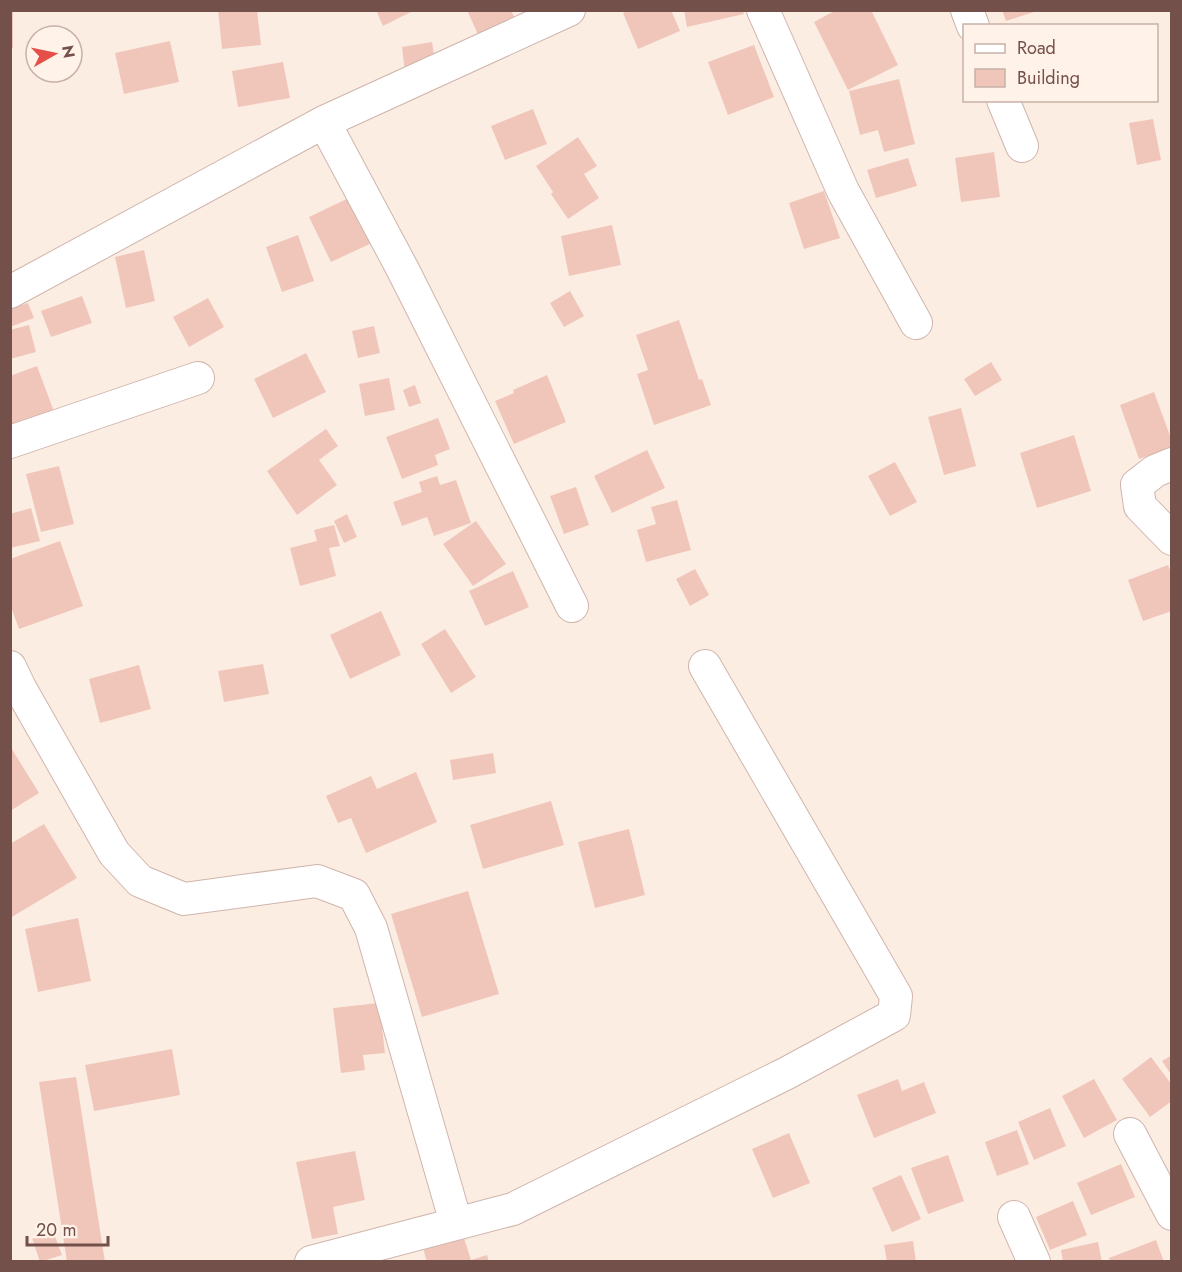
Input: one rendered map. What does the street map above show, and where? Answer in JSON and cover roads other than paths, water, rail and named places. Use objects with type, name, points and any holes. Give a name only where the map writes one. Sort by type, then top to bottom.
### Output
[{"type":"street","points":[[10,292],[324,122],[569,10]]},
{"type":"street","points":[[763,10],[843,191],[916,323]]},
{"type":"street","points":[[1004,102],[1022,146]]},
{"type":"street","points":[[324,122],[402,268],[572,606]]},
{"type":"street","points":[[10,442],[198,378]]},
{"type":"street","points":[[1172,464],[1155,471],[1137,485],[1140,506],[1172,539]]},
{"type":"street","points":[[311,1262],[513,1209],[787,1073],[894,1016],[896,996],[705,666]]},
{"type":"street","points":[[10,667],[114,853],[140,881],[183,899],[316,881],[354,895],[371,928],[456,1224]]},
{"type":"street","points":[[1130,1134],[1172,1214]]},
{"type":"street","points":[[1014,1216],[1034,1262]]}]
